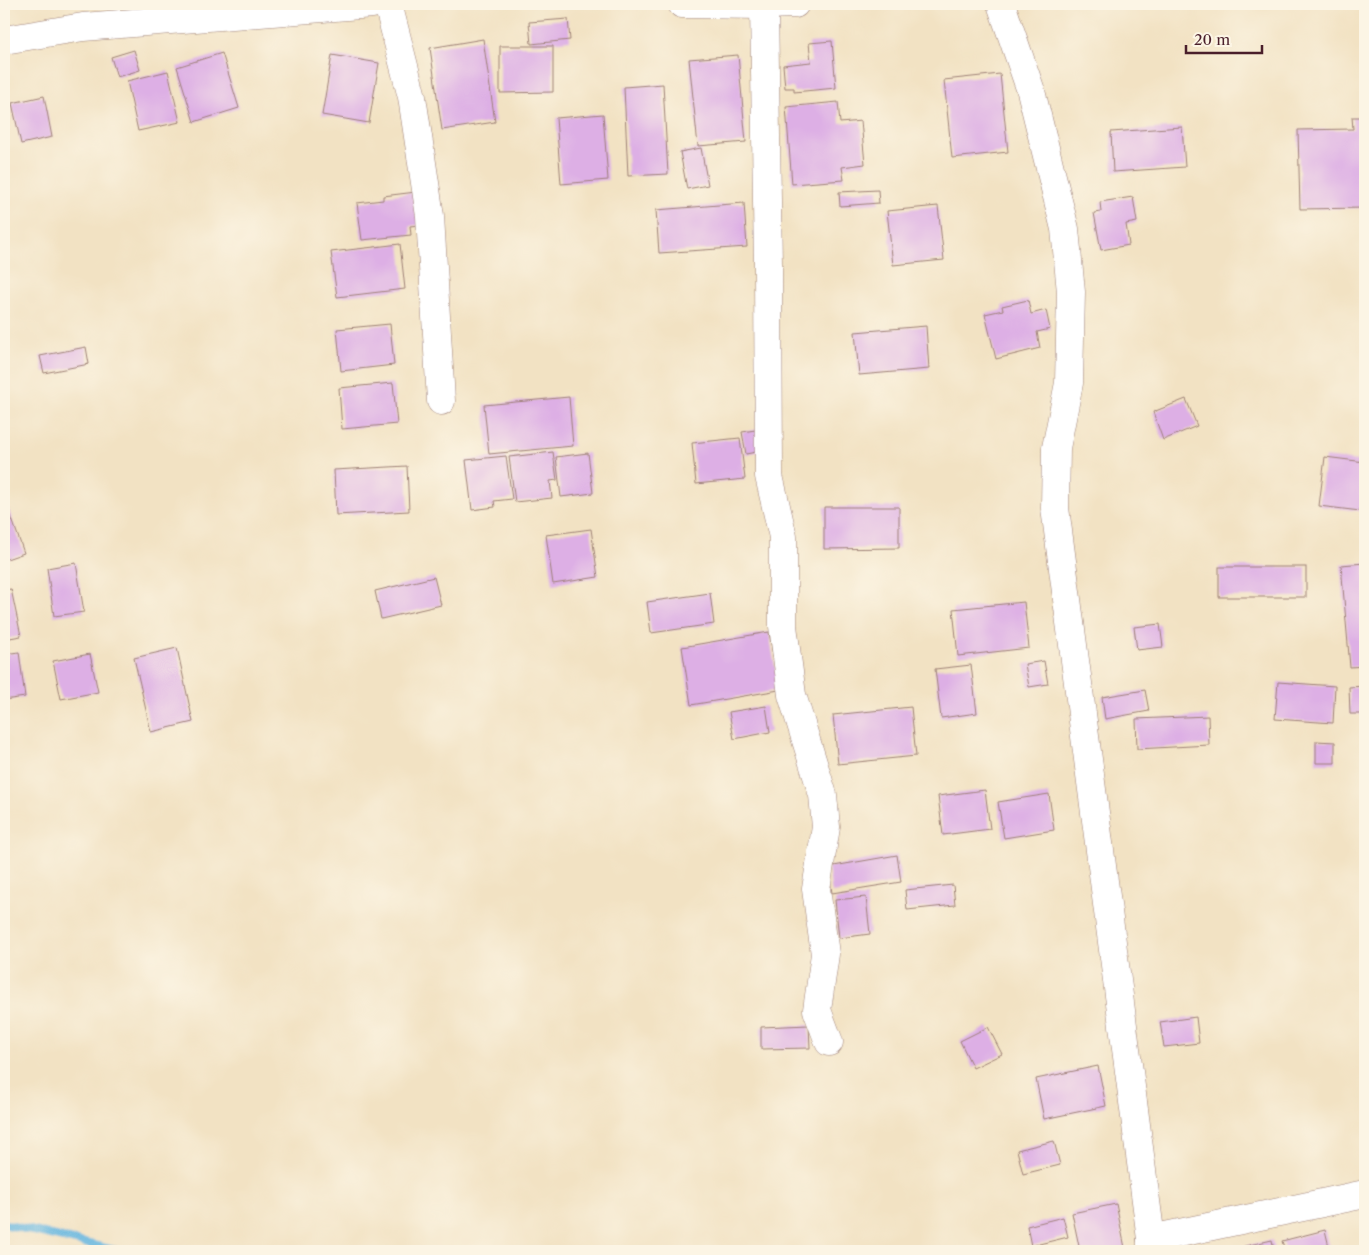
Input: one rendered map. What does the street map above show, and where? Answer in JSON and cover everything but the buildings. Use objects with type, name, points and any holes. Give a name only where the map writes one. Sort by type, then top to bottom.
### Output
[{"type":"street","points":[[4,40],[83,27],[372,4]]},
{"type":"street","points":[[388,4],[412,97],[430,216],[441,401]]},
{"type":"street","points":[[682,4],[764,6],[795,4]]},
{"type":"street","points":[[1001,4],[1031,91],[1065,229],[1072,292],[1069,383],[1056,448],[1056,508],[1151,1245],[1365,1194]]},
{"type":"street","points":[[764,6],[769,476],[783,537],[783,626],[792,695],[823,796],[826,826],[816,889],[825,954],[817,1010],[829,1042]]},
{"type":"waterway","points":[[4,1224],[118,1251]]}]
